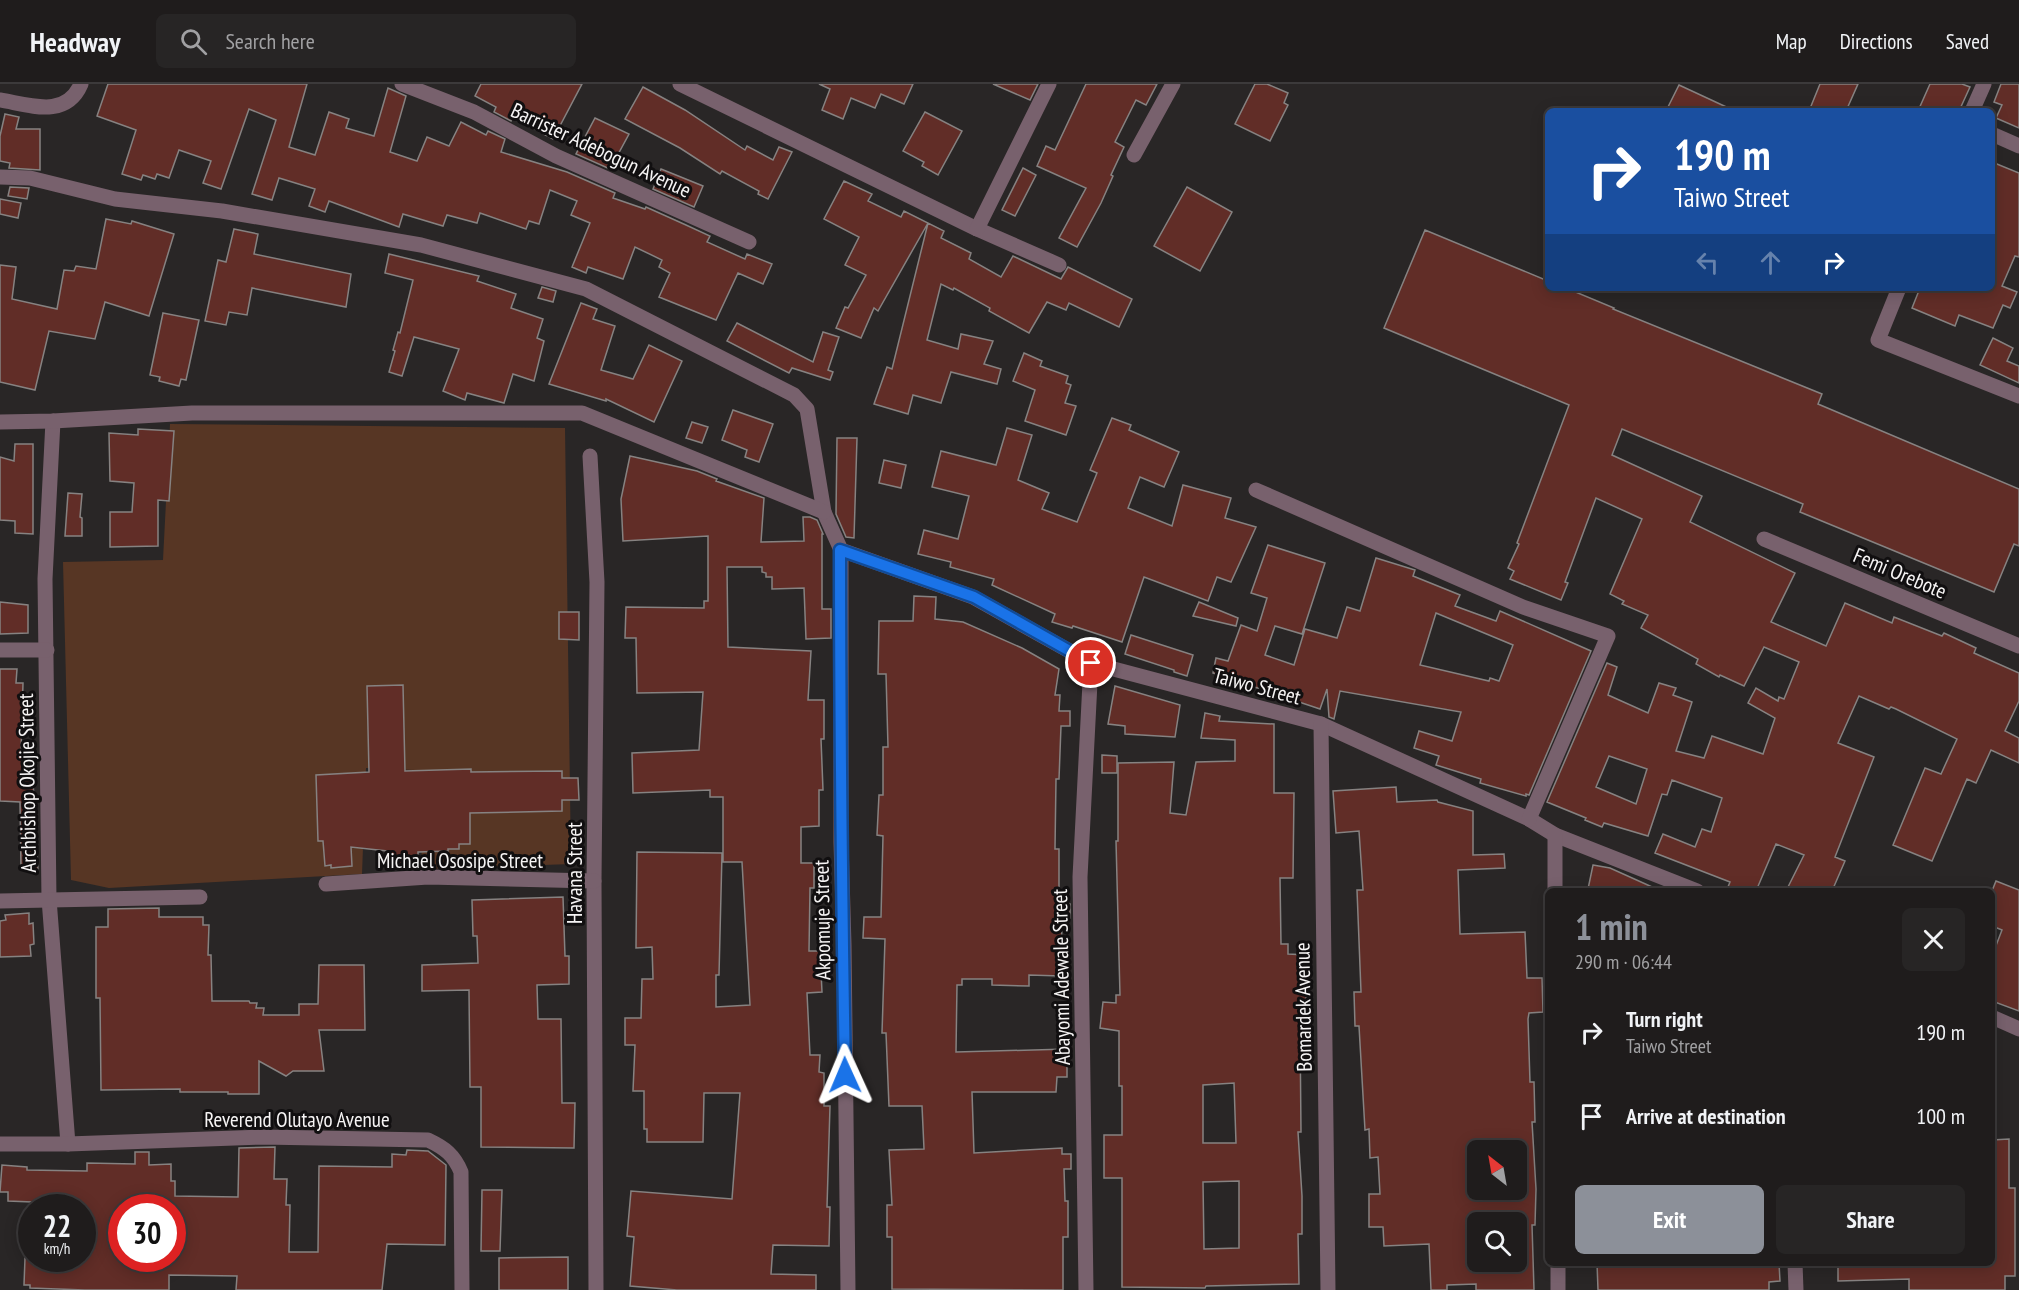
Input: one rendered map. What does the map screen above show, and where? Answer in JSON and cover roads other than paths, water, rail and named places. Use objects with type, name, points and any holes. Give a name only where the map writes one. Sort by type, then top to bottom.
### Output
[{"type":"street","points":[[0,100],[48,108],[62,105],[77,94],[81,84]]},
{"type":"street","name":"Barrister Adebogun Avenue","points":[[402,84],[474,112],[556,156],[749,242]]},
{"type":"street","points":[[680,84],[977,229],[1059,265]]},
{"type":"street","points":[[977,229],[1049,84]]},
{"type":"street","points":[[1134,155],[1173,84]]},
{"type":"street","points":[[1973,108],[1984,84]]},
{"type":"street","points":[[1995,135],[2019,146]]},
{"type":"street","points":[[0,177],[30,178],[115,199],[222,211],[421,245],[586,289],[794,395],[807,409],[824,512],[840,550]]},
{"type":"street","points":[[1898,291],[1878,339],[2019,396]]},
{"type":"street","points":[[0,422],[192,413],[582,413],[824,512]]},
{"type":"street","name":"Archbishop Okojie Street","points":[[53,421],[45,579],[49,899],[68,1144]]},
{"type":"street","name":"Havana Street","points":[[590,456],[597,582],[594,881],[596,1290]]},
{"type":"street","points":[[1256,490],[1523,607],[1608,636],[1529,819]]},
{"type":"street","name":"Femi Orebote","points":[[1764,539],[2019,646]]},
{"type":"street","name":"Taiwo Street","points":[[840,550],[974,597],[1091,663],[1321,724],[1529,819],[1555,835],[1689,888]]},
{"type":"street","name":"Akpomuje Street","points":[[840,550],[841,842],[848,1290]]},
{"type":"street","points":[[0,650],[47,650]]},
{"type":"street","name":"Abayomi Adewale Street","points":[[1086,1290],[1080,877],[1091,663]]},
{"type":"street","name":"Bomardek Avenue","points":[[1321,724],[1328,1290]]},
{"type":"street","points":[[1555,835],[1555,888]]},
{"type":"street","name":"Michael Ososipe Street","points":[[326,884],[428,877],[594,881]]},
{"type":"street","points":[[0,901],[49,899],[92,901],[200,897]]},
{"type":"street","points":[[1995,1018],[2019,1029]]},
{"type":"street","name":"Reverend Olutayo Avenue","points":[[0,1144],[68,1144],[262,1137],[428,1140],[447,1149],[456,1160],[460,1172],[462,1290]]},
{"type":"street","points":[[1558,1266],[1558,1290]]},
{"type":"street","points":[[1796,1266],[1796,1290]]}]
